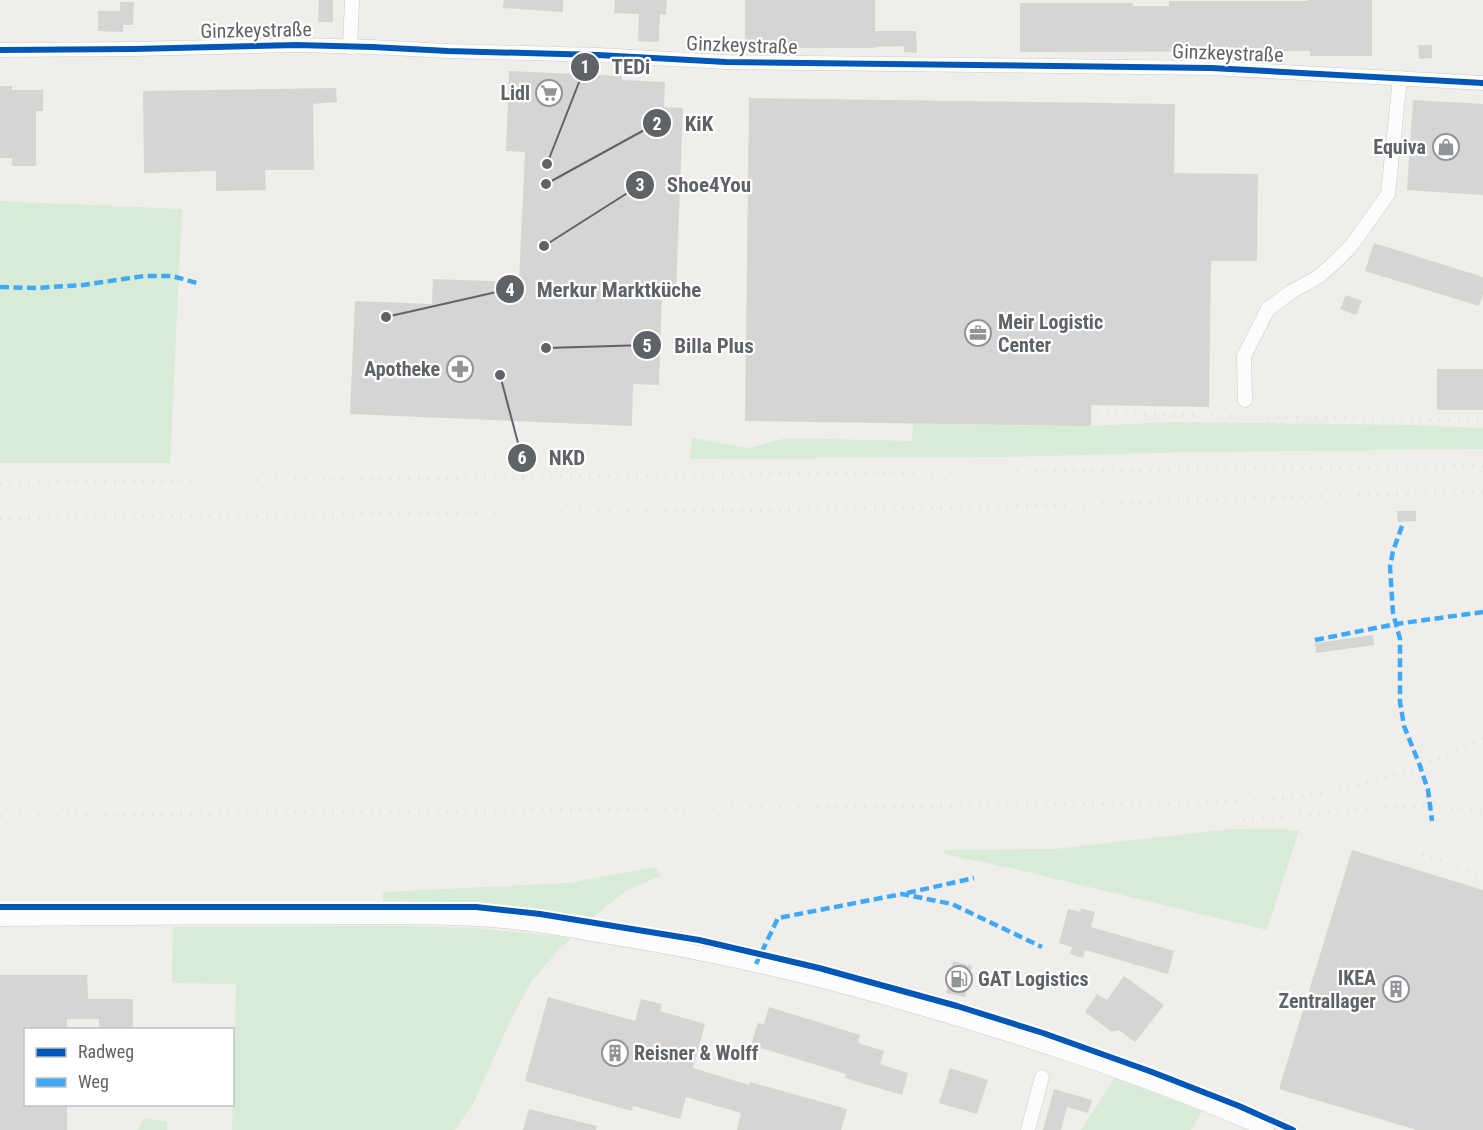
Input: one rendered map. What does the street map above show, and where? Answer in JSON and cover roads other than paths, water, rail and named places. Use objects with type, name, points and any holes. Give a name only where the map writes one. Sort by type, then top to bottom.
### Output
[{"type":"street","points":[[350,46],[352,0]]},
{"type":"street","name":"Ginzkeystraße","points":[[0,50],[350,46],[726,62],[1211,68],[1483,83]]},
{"type":"street","points":[[1245,400],[1244,356],[1268,309],[1291,292],[1318,277],[1334,263],[1351,246],[1388,194],[1400,78]]},
{"type":"street","points":[[0,919],[205,917],[477,919],[534,924],[669,946],[831,982],[1009,1034],[1157,1086],[1267,1130]]},
{"type":"street","points":[[1028,1130],[1042,1077]]},
{"type":"railway","points":[[1097,413],[1483,421]]},
{"type":"railway","points":[[0,483],[1483,466]]},
{"type":"railway","points":[[0,518],[945,508],[1483,492]]},
{"type":"railway","points":[[0,816],[1203,803],[1296,797],[1354,786],[1420,766],[1483,739]]},
{"type":"railway","points":[[1243,820],[1380,807],[1431,806],[1483,812]]},
{"type":"railway","points":[[1422,854],[1483,878]]},
{"type":"place","name":"Lidl","points":[[549,93]]},
{"type":"place","name":"Equiva","points":[[1446,147]]},
{"type":"place","name":"TEDi","points":[[547,164]]},
{"type":"place","name":"KiK","points":[[546,184]]},
{"type":"place","name":"Shoe4You","points":[[544,246]]},
{"type":"place","name":"Merkur Marktküche","points":[[386,317]]},
{"type":"place","name":"Meir Logistic Center","points":[[978,333]]},
{"type":"place","name":"Billa Plus","points":[[546,348]]},
{"type":"place","name":"Apotheke","points":[[460,369]]},
{"type":"place","name":"NKD","points":[[500,375]]},
{"type":"place","name":"GAT Logistics","points":[[959,979]]},
{"type":"place","name":"IKEA Zentrallager","points":[[1396,989]]},
{"type":"place","name":"Reisner & Wolff","points":[[615,1053]]}]
